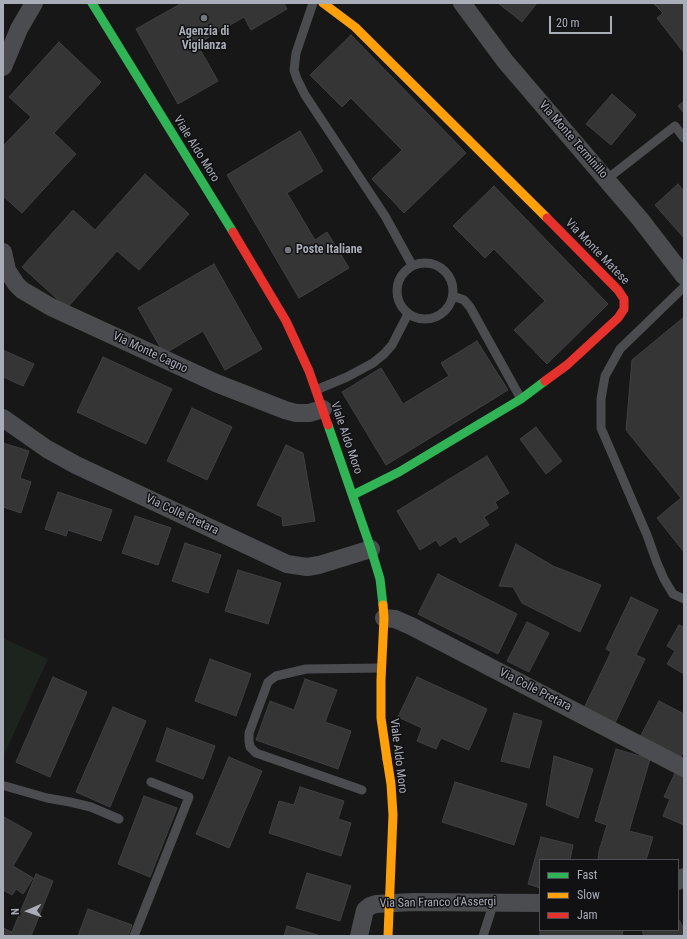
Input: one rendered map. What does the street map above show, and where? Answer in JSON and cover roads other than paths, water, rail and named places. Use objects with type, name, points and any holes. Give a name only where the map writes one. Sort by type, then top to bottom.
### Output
[{"type":"street","points":[[3,68],[19,29],[34,3]]},
{"type":"street","name":"Viale Aldo Moro","points":[[92,3],[275,301],[298,346],[316,390],[372,549],[380,579],[384,618],[381,668],[381,718],[391,784],[393,815],[388,936]]},
{"type":"street","name":"Via Monte Matese","points":[[323,3],[355,27],[483,153],[618,290],[624,299],[624,309],[618,318],[566,365],[521,399],[399,472],[353,495]]},
{"type":"street","name":"Via Monte Terminillo","points":[[462,3],[505,61],[640,219],[684,276]]},
{"type":"street","name":"Via Monte Cagno","points":[[3,252],[7,270],[16,284],[22,290],[51,307],[216,383],[284,410],[296,413],[309,413],[323,410]]},
{"type":"street","name":"Via Colle Pretara","points":[[3,418],[47,449],[76,465],[287,564],[307,567],[319,565],[372,549]]},
{"type":"street","name":"Via Colle Pretara","points":[[384,618],[395,619],[412,626],[684,768]]},
{"type":"street","name":"Via San Franco d'Assergi","points":[[359,936],[365,910],[376,904],[413,902],[539,902]]},
{"type":"lane","points":[[313,3],[296,53],[294,70],[297,79],[305,95],[344,151],[385,216],[412,265]]},
{"type":"lane","points":[[606,179],[675,126],[684,138]]},
{"type":"lane","points":[[421,262],[430,262],[442,268],[451,278],[453,296],[446,310],[432,318],[416,318],[408,314],[398,301],[396,292],[397,284],[405,269],[421,262]]},
{"type":"lane","points":[[684,287],[620,349],[605,376],[601,400],[601,428],[648,535],[657,563],[673,594],[684,599]]},
{"type":"lane","points":[[453,296],[461,298],[470,307],[521,399]]},
{"type":"lane","points":[[316,390],[347,377],[373,363],[384,354],[392,345],[408,314]]},
{"type":"lane","points":[[362,790],[256,753],[250,747],[248,741],[249,733],[268,682],[276,676],[306,669],[381,668]]},
{"type":"lane","points":[[134,936],[189,797],[151,782]]},
{"type":"lane","points":[[4,787],[91,807],[119,819]]},
{"type":"lane","points":[[483,936],[494,902]]},
{"type":"place","name":"Agenzia di Vigilanza","points":[[204,18]]},
{"type":"place","name":"Poste Italiane","points":[[288,250]]}]
